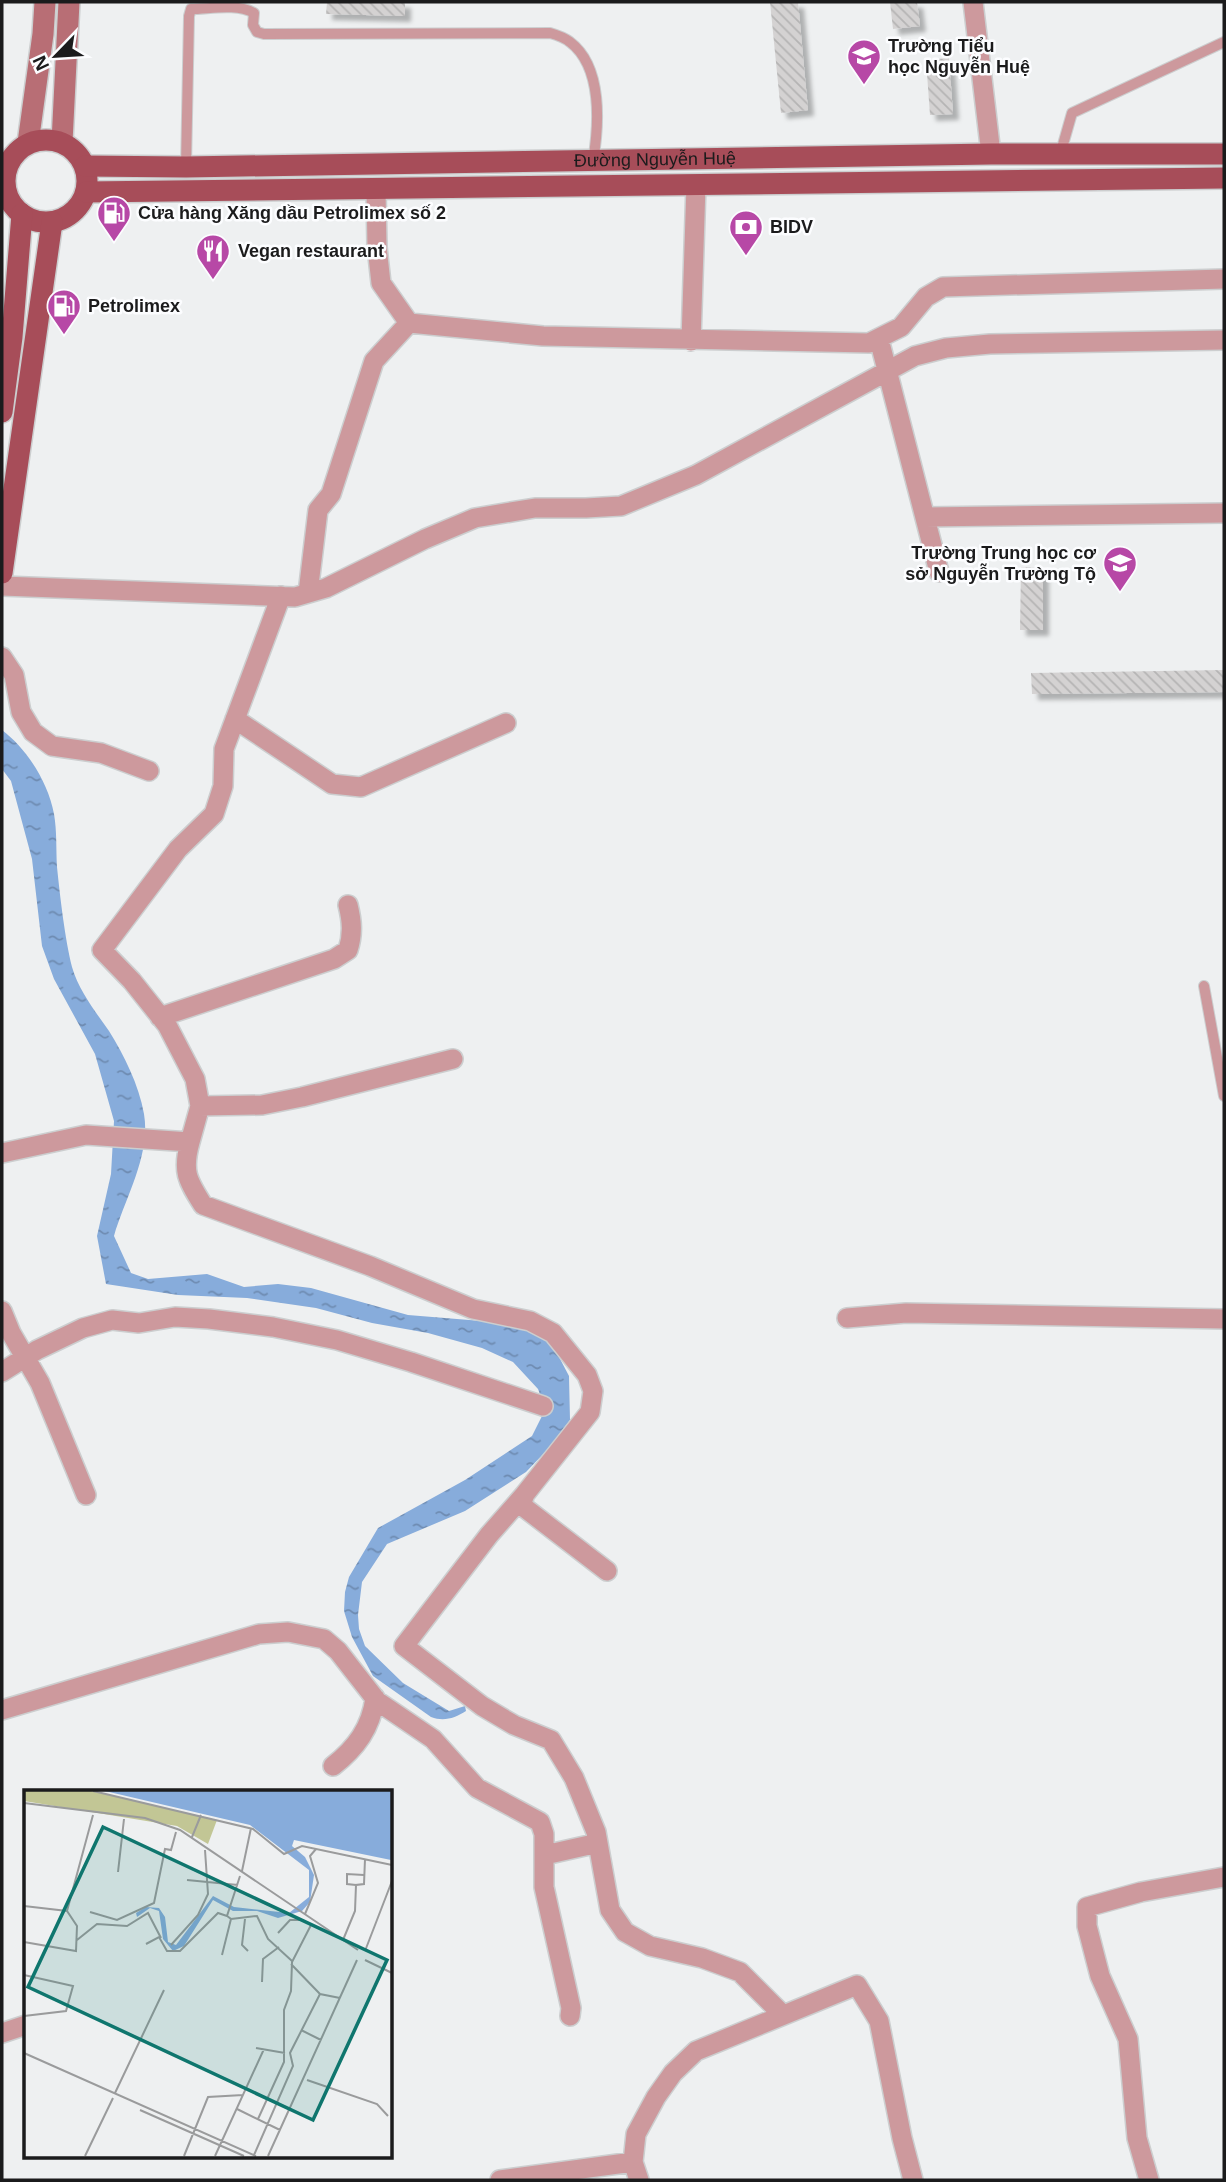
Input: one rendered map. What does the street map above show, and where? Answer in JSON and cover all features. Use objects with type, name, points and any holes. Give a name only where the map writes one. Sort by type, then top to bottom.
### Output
[{"type":"main road","points":[[28,143],[45,2]]},
{"type":"main road","points":[[62,142],[69,2]]},
{"type":"main road","points":[[41,139],[62,142],[78,154],[85,166],[88,179],[86,192],[81,204],[72,214],[52,222],[34,221],[12,204],[6,191],[5,166],[17,151],[28,143],[41,139]]},
{"type":"main road","points":[[991,154],[992,181]]},
{"type":"main road","name":"Đường Nguyễn Huệ","points":[[85,166],[186,167],[991,154],[1224,154]]},
{"type":"main road","name":"Đường Nguyễn Huệ","points":[[86,192],[1224,178]]},
{"type":"main road","points":[[2,412],[7,337],[22,214]]},
{"type":"main road","points":[[2,573],[52,222]]},
{"type":"street","points":[[973,2],[991,154]]},
{"type":"street","points":[[691,341],[696,185]]},
{"type":"street","points":[[376,190],[381,283],[409,323],[543,336],[869,343],[901,327],[926,297],[943,287],[1224,279]]},
{"type":"street","points":[[308,593],[318,510],[331,494],[374,361],[409,323]]},
{"type":"street","points":[[879,339],[939,572]]},
{"type":"street","points":[[2,586],[295,597],[326,588],[425,539],[475,518],[535,508],[621,506],[634,501],[696,475],[915,356],[946,348],[990,344],[1224,340]]},
{"type":"street","points":[[925,517],[1224,513]]},
{"type":"street","points":[[281,596],[224,749],[223,786],[214,814],[178,849],[102,950],[132,981],[160,1017],[195,1079],[200,1106],[185,1161],[190,1185],[203,1205],[370,1266],[473,1309],[530,1321],[553,1333],[587,1375],[593,1391],[590,1412],[489,1535],[404,1646],[482,1706],[514,1725],[551,1740],[574,1778],[596,1832],[610,1910],[625,1931],[650,1946],[702,1958],[740,1972],[783,2015]]},
{"type":"street","points":[[2,657],[14,675],[21,712],[33,732],[52,746],[101,753],[149,771]]},
{"type":"street","points":[[235,719],[332,784],[361,787],[506,723]]},
{"type":"street","points":[[160,1017],[334,959],[348,950],[352,936],[348,905]]},
{"type":"street","points":[[200,1106],[262,1105],[453,1059]]},
{"type":"street","points":[[2,1153],[86,1135],[190,1142]]},
{"type":"street","points":[[2,1311],[40,1383],[86,1495]]},
{"type":"street","points":[[847,1318],[906,1313],[1224,1319]]},
{"type":"street","points":[[2,1372],[25,1357],[83,1328],[111,1320],[139,1323],[175,1317],[209,1319],[273,1327],[337,1340],[543,1406]]},
{"type":"street","points":[[525,1494],[522,1506],[527,1512],[607,1571]]},
{"type":"street","points":[[2,1710],[259,1634],[288,1632],[324,1639],[338,1651],[375,1698],[433,1739],[477,1788],[540,1822],[544,1834],[544,1888],[571,2008],[570,2016]]},
{"type":"street","points":[[333,1766],[361,1740],[375,1698]]},
{"type":"street","points":[[545,1855],[598,1843]]},
{"type":"street","points":[[1149,2180],[1137,2138],[1128,2039],[1100,1976],[1087,1926],[1087,1907],[1141,1892],[1224,1877]]},
{"type":"street","points":[[500,2180],[636,2171],[636,2134],[673,2073],[696,2051],[857,1985],[879,2021],[902,2138],[914,2180]]},
{"type":"street","points":[[2,2033],[24,2026]]},
{"type":"lane","points":[[186,167],[191,9],[236,8],[254,13],[253,26],[257,32],[264,34],[550,33],[560,37],[571,42],[586,62],[592,79],[596,100],[597,136],[593,161]]},
{"type":"lane","points":[[1060,155],[1072,113],[1224,42]]},
{"type":"lane","points":[[1204,986],[1224,1096]]},
{"type":"water","points":[[2,730],[28,756],[47,790],[55,820],[57,867],[72,967],[83,993],[125,1060],[142,1103],[144,1145],[136,1176],[114,1236],[131,1273],[148,1279],[207,1274],[244,1287],[278,1284],[311,1288],[408,1315],[506,1323],[543,1336],[558,1355],[569,1376],[570,1420],[526,1472],[465,1511],[387,1544],[362,1582],[358,1615],[359,1629],[365,1646],[403,1683],[449,1711],[465,1706],[466,1711],[458,1716],[445,1719],[431,1717],[373,1676],[352,1637],[344,1611],[345,1592],[349,1577],[378,1528],[465,1480],[532,1436],[542,1416],[544,1405],[538,1389],[513,1362],[482,1348],[428,1333],[372,1323],[316,1308],[247,1298],[178,1295],[106,1284],[97,1236],[111,1174],[114,1121],[95,1054],[54,979],[42,946],[32,859],[11,781],[2,769]]},
{"type":"building","points":[[327,2],[405,2],[405,16],[326,14]]},
{"type":"building","points":[[770,2],[798,2],[808,110],[781,113]]},
{"type":"building","points":[[890,2],[917,2],[920,26],[893,29]]},
{"type":"building","points":[[949,58],[953,114],[930,115],[926,60]]},
{"type":"building","points":[[1021,567],[1043,567],[1043,630],[1020,630]]},
{"type":"building","points":[[1224,670],[1224,692],[1032,694],[1031,673]]},
{"type":"place","name":"Trường Tiểu học Nguyễn Huệ","points":[[864,86]]},
{"type":"place","name":"Cửa hàng Xăng dầu Petrolimex số 2","points":[[114,243]]},
{"type":"place","name":"BIDV","points":[[746,257]]},
{"type":"place","name":"Vegan restaurant","points":[[213,281]]},
{"type":"place","name":"Petrolimex","points":[[64,336]]},
{"type":"place","name":"Trường Trung học cơ sở Nguyễn Trường Tộ","points":[[1120,593]]}]
